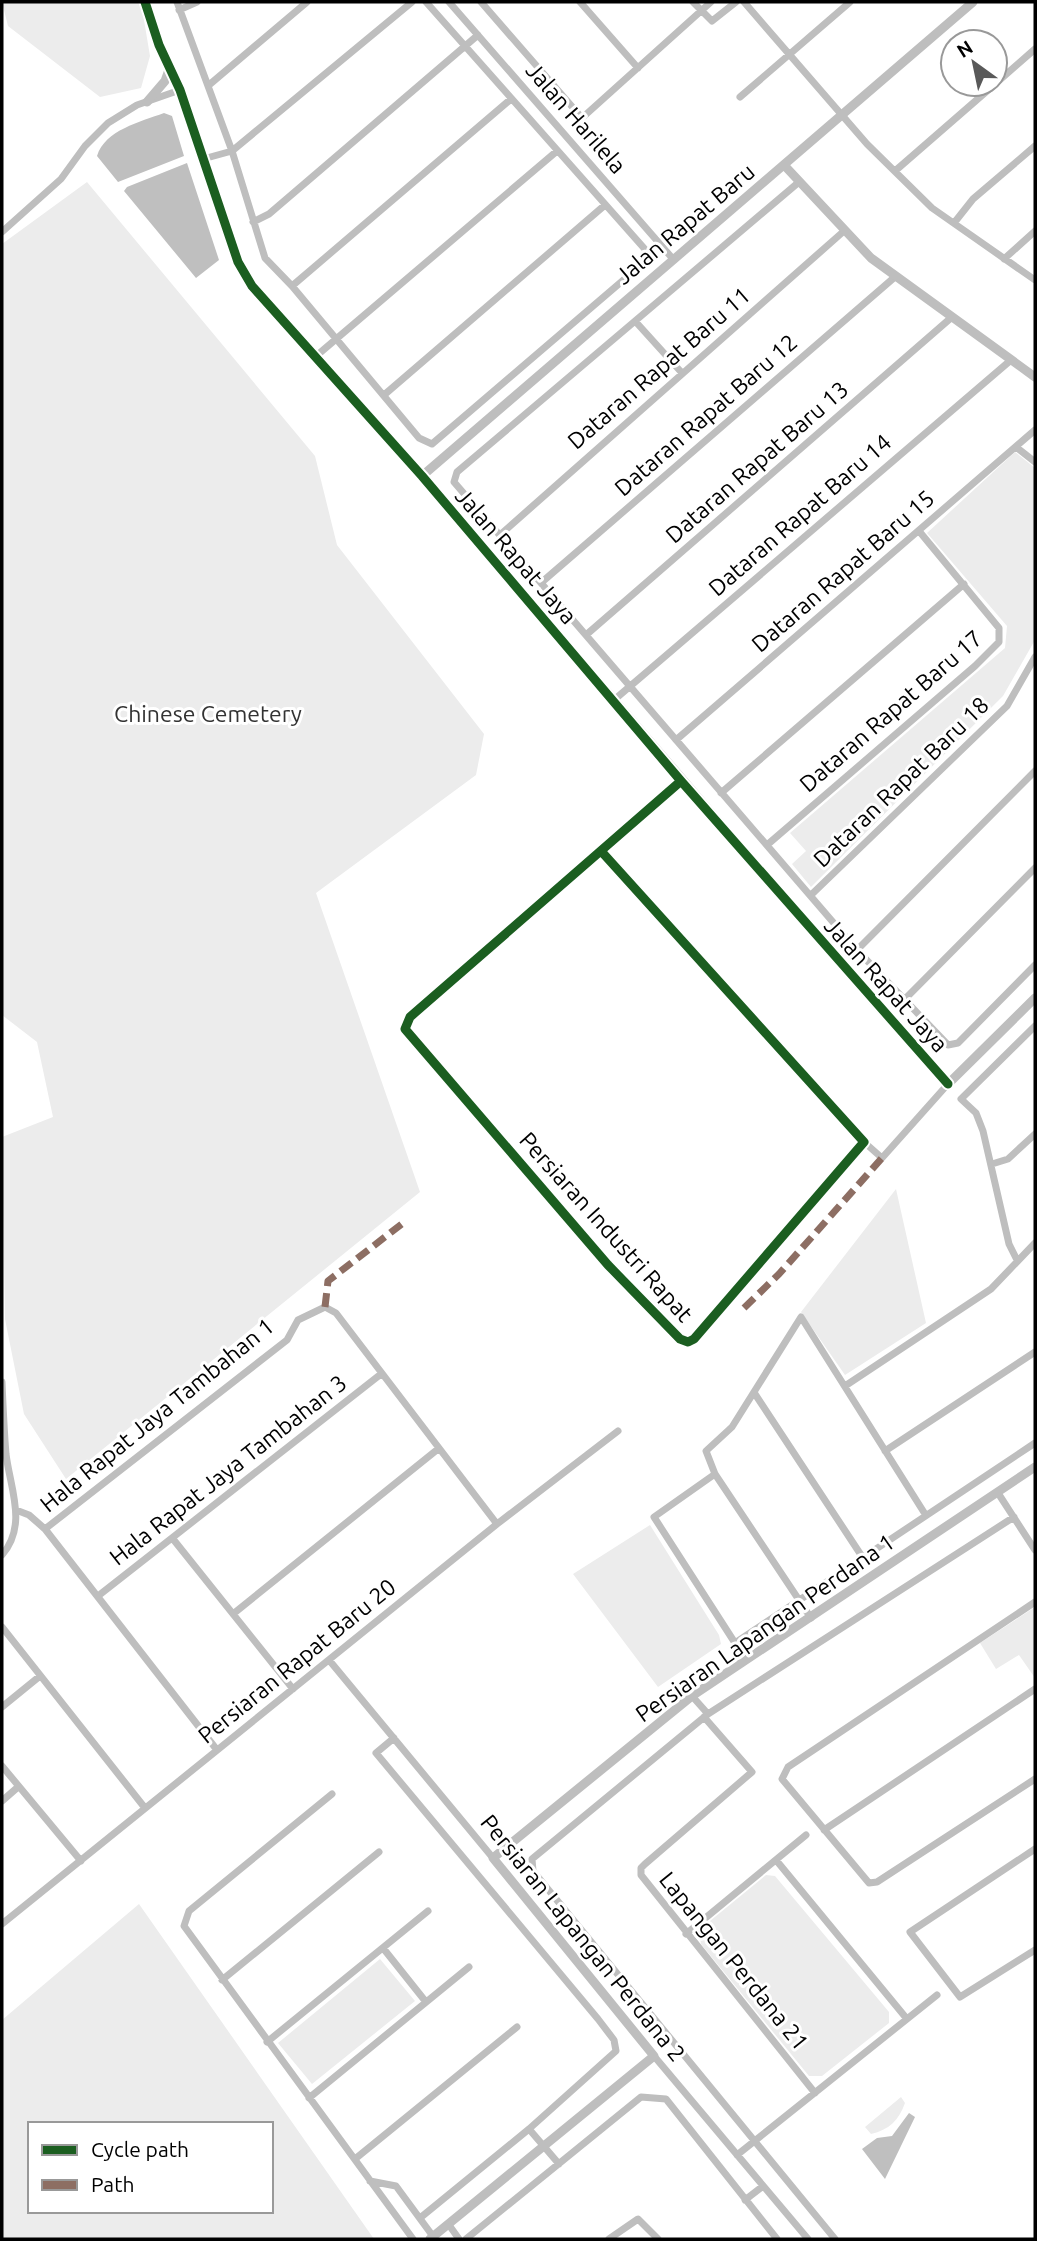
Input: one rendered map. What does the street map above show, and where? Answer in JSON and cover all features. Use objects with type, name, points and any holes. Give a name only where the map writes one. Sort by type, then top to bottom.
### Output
[{"type":"street","name":"Jalan Rapat Jaya","points":[[145,2],[180,90],[243,273],[272,310],[422,476],[681,781],[948,1084]]},
{"type":"street","points":[[197,2],[178,6],[232,151],[265,258],[292,286],[384,396],[605,205]]},
{"type":"street","points":[[209,85],[307,2]]},
{"type":"street","points":[[203,159],[232,151],[412,2]]},
{"type":"street","points":[[426,2],[651,256]]},
{"type":"street","name":"Jalan Harilela","points":[[449,2],[673,259]]},
{"type":"street","points":[[481,2],[582,118],[711,2]]},
{"type":"street","points":[[580,2],[638,68]]},
{"type":"street","points":[[694,2],[713,21],[737,2]]},
{"type":"street","points":[[744,2],[842,116],[932,208],[1035,280]]},
{"type":"street","points":[[740,97],[850,2]]},
{"type":"street","name":"Jalan Rapat Baru","points":[[422,476],[973,2]]},
{"type":"street","points":[[253,222],[269,214],[478,35]]},
{"type":"street","points":[[1009,72],[1035,49]]},
{"type":"street","points":[[147,102],[165,81],[170,67]]},
{"type":"street","points":[[2,232],[61,178],[85,146],[108,123],[147,102],[180,90]]},
{"type":"street","points":[[895,171],[979,98]]},
{"type":"street","points":[[292,286],[511,99]]},
{"type":"street","points":[[954,223],[972,199],[1035,146]]},
{"type":"street","points":[[315,357],[557,151]]},
{"type":"street","points":[[784,165],[844,231],[896,276],[1035,377]]},
{"type":"street","points":[[799,182],[453,475],[454,482],[857,950],[948,1045],[953,1046],[1035,965]]},
{"type":"street","name":"Dataran Rapat Baru 11","points":[[500,534],[844,231]]},
{"type":"street","points":[[1004,259],[1035,231]]},
{"type":"street","name":"Jalan Rapat Baru","points":[[384,396],[419,439],[432,444],[662,247]]},
{"type":"street","name":"Dataran Rapat Baru 12","points":[[542,582],[896,276]]},
{"type":"street","name":"Dataran Rapat Baru 13","points":[[586,635],[952,317]]},
{"type":"street","points":[[635,321],[682,373]]},
{"type":"street","name":"Dataran Rapat Baru 14","points":[[614,700],[1011,360]]},
{"type":"street","name":"Dataran Rapat Baru 15","points":[[676,740],[1035,430]]},
{"type":"street","points":[[1016,447],[1035,462]]},
{"type":"street","name":"Dataran Rapat Baru 17","points":[[767,845],[975,666],[999,642],[999,628],[919,531]]},
{"type":"street","points":[[721,793],[964,584]]},
{"type":"street","name":"Dataran Rapat Baru 18","points":[[811,895],[1007,706],[1035,657]]},
{"type":"street","points":[[857,950],[1035,771]]},
{"type":"street","name":"Persiaran Industri Rapat","points":[[681,781],[410,1017],[405,1029],[608,1265],[681,1339],[688,1342],[694,1339],[864,1142]]},
{"type":"street","points":[[601,851],[864,1142],[882,1158],[948,1084],[1035,998]]},
{"type":"street","points":[[904,1000],[1035,868]]},
{"type":"street","points":[[1017,1261],[1009,1244],[980,1120],[961,1099],[1035,1026]]},
{"type":"street","points":[[992,1164],[1008,1159],[1035,1134]]},
{"type":"street","points":[[845,1386],[991,1289],[1035,1245]]},
{"type":"street","name":"Hala Rapat Jaya Tambahan 1","points":[[46,1529],[287,1340],[298,1320],[325,1307],[336,1313],[381,1374]]},
{"type":"street","points":[[811,1618],[715,1474],[706,1451],[732,1427],[801,1317],[925,1514]]},
{"type":"street","points":[[885,1451],[1035,1352]]},
{"type":"street","points":[[381,1374],[497,1524]]},
{"type":"street","name":"Hala Rapat Jaya Tambahan 3","points":[[98,1596],[381,1374]]},
{"type":"street","points":[[2,1382],[4,1457],[16,1510],[13,1537],[2,1555]]},
{"type":"street","points":[[755,1394],[863,1558]]},
{"type":"street","name":"Persiaran Rapat Baru 20","points":[[2,1924],[497,1524],[618,1431]]},
{"type":"street","points":[[715,1474],[654,1517],[735,1643],[1035,1443]]},
{"type":"street","points":[[233,1614],[438,1449]]},
{"type":"street","name":"Persiaran Lapangan Perdana 1","points":[[493,1858],[692,1696],[1035,1467]]},
{"type":"street","points":[[998,1493],[1035,1550]]},
{"type":"street","points":[[16,1510],[29,1515],[46,1529],[217,1749]]},
{"type":"street","points":[[835,2239],[533,1871],[531,1864],[535,1854],[706,1715],[1014,1517]]},
{"type":"street","points":[[173,1539],[293,1689]]},
{"type":"street","points":[[1035,1602],[788,1767],[782,1779],[869,1883],[877,1882],[1035,1779]]},
{"type":"street","points":[[2,1627],[145,1808]]},
{"type":"street","name":"Persiaran Lapangan Perdana 2","points":[[329,1660],[808,2239]]},
{"type":"street","points":[[2,1707],[40,1676]]},
{"type":"street","points":[[824,1830],[1035,1689]]},
{"type":"street","points":[[692,1696],[706,1715]]},
{"type":"street","name":"Lapangan Perdana 21","points":[[706,1715],[752,1772],[641,1868],[647,1884],[815,2093]]},
{"type":"street","points":[[394,1738],[376,1753],[614,2040],[616,2051],[613,2057],[529,2129],[420,2218]]},
{"type":"street","points":[[2,1766],[81,1861]]},
{"type":"street","points":[[2,1801],[18,1787]]},
{"type":"street","points":[[332,1794],[189,1911],[184,1920],[186,1931],[413,2239]]},
{"type":"street","points":[[686,1934],[806,1835]]},
{"type":"street","points":[[1035,1849],[910,1933],[957,1993],[964,1997],[1035,1950]]},
{"type":"street","points":[[222,1980],[379,1852]]},
{"type":"street","points":[[776,1860],[907,2019]]},
{"type":"street","points":[[267,2042],[428,1911]]},
{"type":"street","points":[[383,1948],[426,2002]]},
{"type":"street","points":[[309,2098],[469,1967]]},
{"type":"street","points":[[737,2155],[937,1995]]},
{"type":"street","points":[[355,2160],[517,2026]]},
{"type":"street","points":[[370,2182],[396,2186],[433,2238],[654,2056]]},
{"type":"street","points":[[467,2239],[641,2097],[666,2099],[777,2239]]},
{"type":"street","points":[[529,2129],[559,2164]]},
{"type":"street","points":[[745,2200],[763,2186]]},
{"type":"street","points":[[609,2239],[638,2218],[658,2239]]},
{"type":"street","points":[[449,2225],[459,2239]]},
{"type":"green space","points":[[2,2],[141,2],[150,56],[141,88],[100,97],[8,26]]},
{"type":"green space","name":"Chinese Cemetery","points":[[87,182],[315,456],[337,545],[484,734],[476,775],[316,893],[420,1192],[66,1479],[24,1414],[5,1319],[2,1137],[53,1117],[37,1042],[2,1015],[2,244]]},
{"type":"green space","points":[[1015,452],[1035,468],[1035,640],[1003,696],[811,887],[792,864],[806,851],[790,833],[1005,648],[1007,626],[927,533]]},
{"type":"green space","points":[[896,1189],[926,1323],[845,1375],[801,1312]]},
{"type":"green space","points":[[650,1525],[719,1635],[721,1644],[658,1687],[573,1574]]},
{"type":"green space","points":[[1035,1607],[1035,1678],[1019,1655],[996,1669],[980,1643]]},
{"type":"green space","points":[[766,1875],[775,1876],[889,2012],[889,2023],[822,2076],[809,2076],[701,1944],[699,1930]]},
{"type":"green space","points":[[139,1904],[374,2239],[2,2239],[2,2020]]},
{"type":"green space","points":[[380,1959],[415,2001],[312,2084],[278,2043]]},
{"type":"green space","points":[[901,2097],[905,2103],[896,2119],[883,2130],[871,2134],[865,2127]]},
{"type":"shaded area","points":[[164,113],[172,116],[184,156],[118,182],[97,156],[101,147],[124,128]]},
{"type":"shaded area","points":[[187,163],[219,260],[196,278],[124,191],[127,187]]},
{"type":"shaded area","points":[[909,2113],[915,2117],[885,2179],[862,2149],[877,2138],[892,2136]]},
{"type":"marked path","points":[[744,1308],[779,1274],[882,1158]]},
{"type":"marked path","points":[[325,1307],[328,1281],[407,1220]]},
{"type":"cycle path","points":[[145,2],[159,45],[180,90],[238,262],[252,286],[422,476],[681,781],[948,1084]]},
{"type":"cycle path","points":[[601,851],[864,1142],[694,1339],[688,1342],[680,1339],[608,1265],[405,1029],[410,1017],[681,781]]}]
